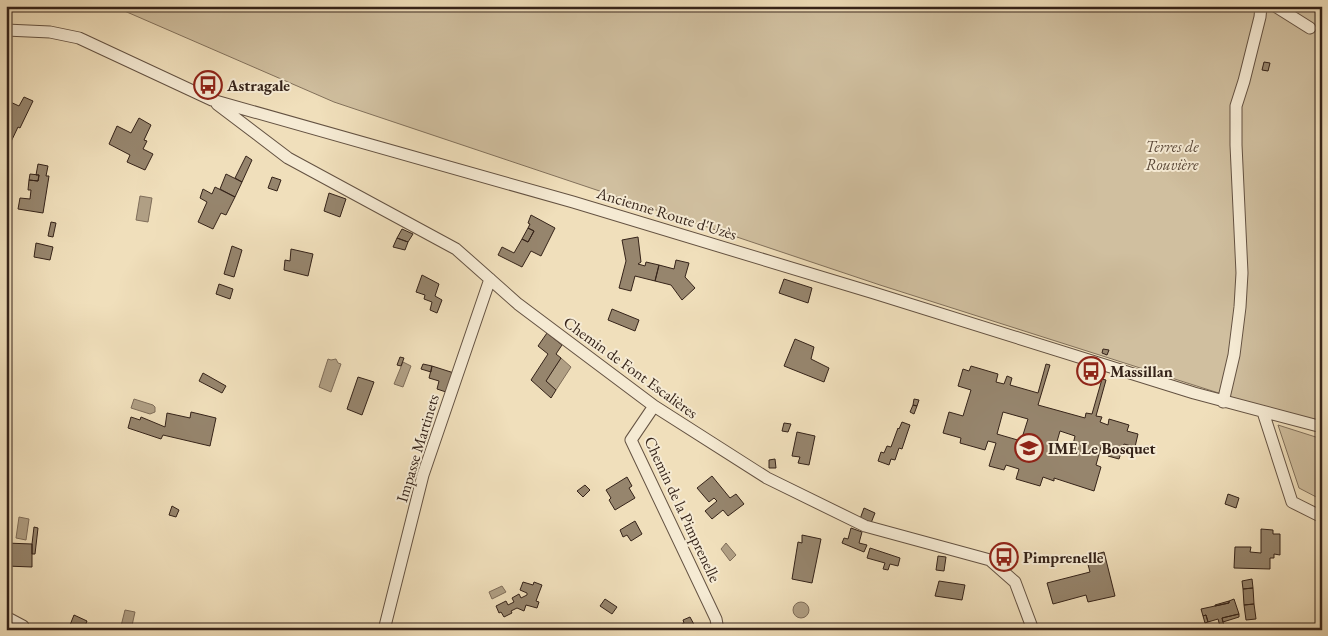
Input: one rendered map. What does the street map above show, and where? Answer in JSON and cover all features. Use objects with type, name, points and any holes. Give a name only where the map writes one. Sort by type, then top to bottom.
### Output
[{"type":"street","points":[[1223,402],[1234,355],[1242,273],[1236,106],[1260,17],[1260,6]]},
{"type":"street","points":[[1275,6],[1310,28]]},
{"type":"street","name":"Ancienne Route d'Uzès","points":[[6,30],[50,32],[79,38],[212,100],[582,205],[1223,402],[1322,427]]},
{"type":"street","name":"Chemin de Font Escalières","points":[[212,100],[288,158],[456,249],[518,304],[654,406],[767,478],[865,526],[990,560],[1015,582],[1033,630]]},
{"type":"street","name":"Impasse Martinets","points":[[384,630],[423,475],[490,279]]},
{"type":"street","name":"Chemin de la Pimprenelle","points":[[654,406],[630,440],[716,619],[718,630]]},
{"type":"street","points":[[1263,412],[1292,502],[1322,518]]},
{"type":"street","points":[[6,617],[23,626]]},
{"type":"green space","name":"Terres de Rouvière","points":[[113,6],[1322,6],[1322,426],[880,285],[334,102]]},
{"type":"green space","points":[[1278,425],[1322,439],[1322,500],[1299,488]]},
{"type":"shaded area","points":[[140,196],[152,198],[148,222],[136,220]]},
{"type":"shaded area","points":[[561,358],[571,367],[556,390],[546,381]]},
{"type":"shaded area","points":[[328,359],[336,359],[341,364],[331,392],[319,387]]},
{"type":"shaded area","points":[[403,362],[411,366],[403,387],[394,384]]},
{"type":"shaded area","points":[[134,399],[153,405],[155,412],[150,414],[131,408]]},
{"type":"shaded area","points":[[19,517],[29,519],[26,540],[16,538]]},
{"type":"shaded area","points":[[726,543],[736,555],[730,561],[721,549]]},
{"type":"shaded area","points":[[502,586],[506,592],[492,599],[489,592]]},
{"type":"shaded area","points":[[801,602],[807,604],[809,610],[807,616],[801,618],[795,616],[793,610],[795,604]]},
{"type":"shaded area","points":[[125,610],[135,612],[131,630],[120,630]]},
{"type":"building","points":[[1316,6],[1322,6],[1322,20],[1317,21]]},
{"type":"building","points":[[1264,62],[1270,63],[1268,71],[1262,70]]},
{"type":"building","points":[[24,97],[33,101],[9,146],[6,144],[6,100],[19,106]]},
{"type":"building","points":[[139,118],[151,125],[144,140],[147,141],[143,149],[153,154],[145,170],[127,162],[130,155],[109,144],[117,126],[131,133]]},
{"type":"building","points":[[246,156],[252,160],[242,182],[235,178]]},
{"type":"building","points":[[38,164],[48,166],[46,176],[49,176],[43,213],[18,209],[20,198],[30,199],[31,190],[28,190],[29,180],[38,181],[39,175],[36,175]]},
{"type":"building","points":[[30,174],[39,175],[38,181],[29,180]]},
{"type":"building","points":[[226,174],[242,182],[235,197],[220,189]]},
{"type":"building","points":[[272,177],[281,180],[277,191],[268,188]]},
{"type":"building","points":[[215,187],[235,197],[226,215],[221,213],[213,229],[198,222],[207,202],[200,198],[203,189],[212,194]]},
{"type":"building","points":[[329,193],[346,199],[340,217],[324,211]]},
{"type":"building","points":[[531,215],[555,228],[541,256],[531,251],[522,267],[498,255],[502,247],[514,253],[522,239],[528,242],[534,231],[528,228]]},
{"type":"building","points":[[51,222],[56,223],[53,237],[48,236]]},
{"type":"building","points":[[528,228],[534,231],[528,242],[522,239]]},
{"type":"building","points":[[402,229],[413,234],[408,242],[397,238]]},
{"type":"building","points":[[638,237],[641,262],[638,264],[645,266],[646,262],[659,265],[655,281],[635,276],[631,291],[619,288],[626,261],[622,240]]},
{"type":"building","points":[[397,238],[408,242],[405,250],[393,247]]},
{"type":"building","points":[[36,243],[53,247],[50,260],[34,257]]},
{"type":"building","points":[[232,246],[242,250],[234,277],[224,274]]},
{"type":"building","points":[[291,249],[313,254],[308,276],[284,270],[285,260],[290,261]]},
{"type":"building","points":[[676,260],[689,263],[685,277],[695,288],[682,300],[671,285],[655,281],[659,265],[674,269]]},
{"type":"building","points":[[422,275],[439,284],[435,296],[442,300],[437,313],[430,310],[432,302],[424,299],[425,295],[416,292]]},
{"type":"building","points":[[784,279],[812,288],[808,303],[779,293]]},
{"type":"building","points":[[219,284],[233,289],[230,299],[216,294]]},
{"type":"building","points":[[612,309],[639,320],[635,331],[608,320]]},
{"type":"building","points":[[547,333],[562,345],[556,354],[561,358],[546,381],[556,390],[551,398],[531,380],[548,354],[538,346]]},
{"type":"building","points":[[795,339],[814,347],[811,359],[829,368],[824,382],[784,366]]},
{"type":"building","points":[[1103,349],[1109,350],[1107,355],[1102,353]]},
{"type":"building","points":[[400,357],[404,358],[401,366],[397,365]]},
{"type":"building","points":[[423,364],[432,366],[431,372],[421,369]]},
{"type":"building","points":[[1046,364],[1050,365],[1038,405],[1085,418],[1086,413],[1092,414],[1102,379],[1106,380],[1096,416],[1102,417],[1100,422],[1108,425],[1109,419],[1129,425],[1127,431],[1138,434],[1135,447],[1124,444],[1119,459],[1108,456],[1110,449],[1101,447],[1096,465],[1101,467],[1094,491],[1054,478],[1054,481],[1043,477],[1040,486],[1016,479],[1019,469],[1006,465],[1004,470],[989,466],[996,443],[988,441],[985,450],[960,443],[961,438],[943,433],[949,412],[963,416],[971,390],[958,386],[963,369],[969,371],[971,366],[998,374],[996,382],[1004,384],[1007,376],[1012,378],[1010,385],[1038,393]],"holes":[[[1003,412],[1028,419],[1021,441],[997,434]],[[1060,431],[1075,436],[1072,449],[1056,445]]]},
{"type":"building","points":[[432,366],[454,373],[449,393],[437,389],[439,381],[429,378]]},
{"type":"building","points":[[203,373],[226,386],[222,393],[199,381]]},
{"type":"building","points":[[358,377],[374,382],[362,415],[347,409]]},
{"type":"building","points":[[914,399],[919,400],[917,406],[913,405]]},
{"type":"building","points":[[913,405],[917,406],[914,414],[910,412]]},
{"type":"building","points":[[191,412],[216,418],[210,446],[163,435],[161,439],[128,428],[131,417],[140,420],[141,417],[165,427],[167,413],[190,418]]},
{"type":"building","points":[[902,422],[910,425],[902,449],[899,448],[895,460],[891,459],[889,465],[878,461],[881,452],[884,453],[887,446],[891,447]]},
{"type":"building","points":[[784,423],[791,424],[788,432],[782,431]]},
{"type":"building","points":[[797,432],[815,436],[809,465],[798,463],[800,457],[792,456]]},
{"type":"building","points":[[775,459],[776,468],[769,468],[769,460]]},
{"type":"building","points":[[712,476],[730,498],[736,494],[744,504],[728,516],[723,510],[712,519],[705,511],[717,501],[714,498],[709,502],[697,488]]},
{"type":"building","points":[[627,477],[632,486],[629,488],[635,498],[615,510],[606,490]]},
{"type":"building","points":[[585,485],[590,490],[583,497],[577,491]]},
{"type":"building","points":[[1228,494],[1239,498],[1236,508],[1225,504]]},
{"type":"building","points":[[172,506],[179,510],[176,517],[169,515]]},
{"type":"building","points":[[864,508],[875,513],[871,523],[860,519]]},
{"type":"building","points":[[635,521],[642,534],[631,541],[627,535],[623,537],[620,530]]},
{"type":"building","points":[[34,527],[38,528],[35,554],[32,554],[32,544]]},
{"type":"building","points":[[851,528],[862,532],[859,543],[867,545],[864,552],[842,543],[844,538],[848,539]]},
{"type":"building","points":[[1261,529],[1273,530],[1273,534],[1280,534],[1280,555],[1274,554],[1274,558],[1270,558],[1270,569],[1234,568],[1235,547],[1251,547],[1250,552],[1261,553]]},
{"type":"building","points":[[802,535],[821,539],[812,583],[792,579],[798,542],[802,543]]},
{"type":"building","points":[[6,543],[32,544],[32,567],[6,566]]},
{"type":"building","points":[[870,548],[900,558],[898,566],[890,564],[888,570],[883,569],[885,563],[867,558]]},
{"type":"building","points":[[1104,552],[1115,596],[1088,602],[1086,595],[1053,604],[1047,583],[1090,572],[1086,557]]},
{"type":"building","points":[[938,556],[946,557],[944,571],[936,570]]},
{"type":"building","points":[[1252,579],[1253,588],[1243,589],[1242,581]]},
{"type":"building","points":[[939,581],[965,585],[962,600],[935,596]]},
{"type":"building","points":[[523,582],[533,585],[534,582],[542,585],[536,601],[539,602],[537,608],[526,605],[524,611],[517,608],[504,617],[501,612],[499,613],[496,606],[506,601],[508,605],[514,602],[512,598],[519,594],[521,598],[527,595],[527,593],[520,590]]},
{"type":"building","points":[[1253,588],[1254,604],[1244,605],[1243,589]]},
{"type":"building","points":[[605,599],[617,607],[612,614],[600,606]]},
{"type":"building","points":[[1234,599],[1239,614],[1222,618],[1225,630],[1221,630],[1218,619],[1208,622],[1206,615],[1203,616],[1201,609],[1229,603],[1229,601]]},
{"type":"building","points":[[1229,601],[1229,603],[1215,606],[1215,605]]},
{"type":"building","points":[[1254,604],[1256,619],[1246,620],[1244,605]]},
{"type":"building","points":[[1239,614],[1239,617],[1223,622],[1222,618]]},
{"type":"building","points":[[74,615],[87,621],[85,626],[93,630],[68,630]]},
{"type":"building","points":[[1206,615],[1208,622],[1205,623],[1203,616]]},
{"type":"building","points":[[690,617],[697,630],[671,630],[684,623],[683,620]]},
{"type":"place","name":"Astragale","points":[[208,85]]},
{"type":"place","name":"Massillan","points":[[1091,371]]},
{"type":"place","name":"IME Le Bosquet","points":[[1029,448]]},
{"type":"place","name":"Pimprenelle","points":[[1004,557]]}]
